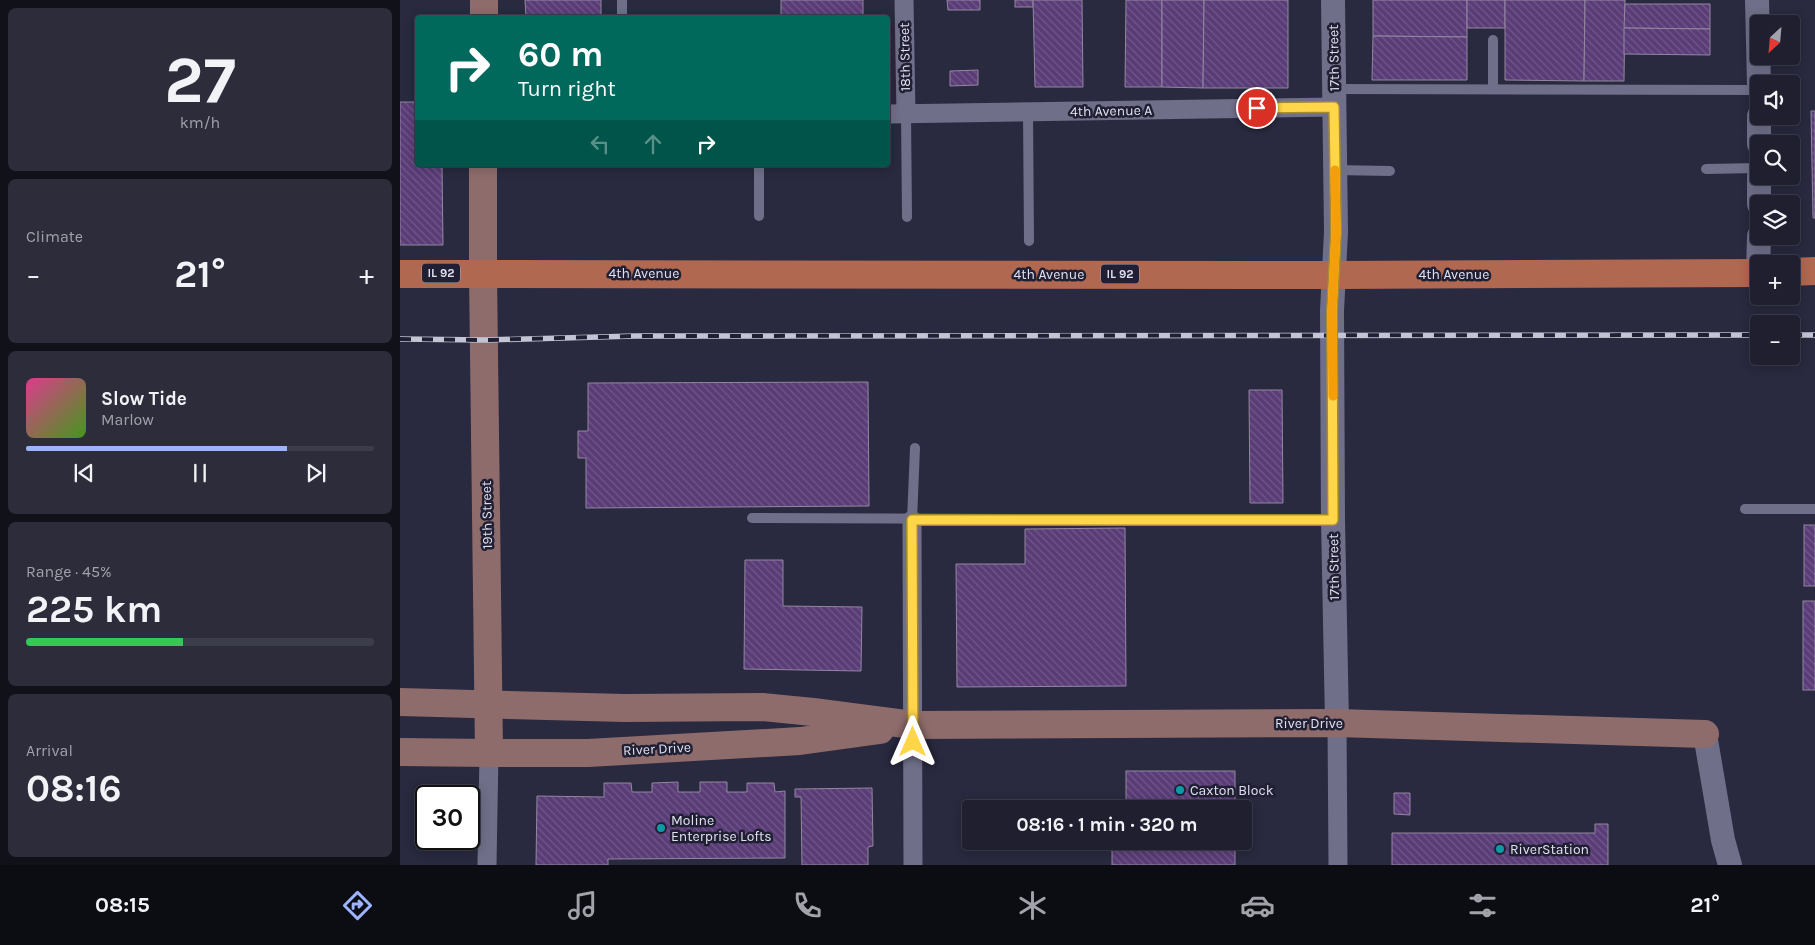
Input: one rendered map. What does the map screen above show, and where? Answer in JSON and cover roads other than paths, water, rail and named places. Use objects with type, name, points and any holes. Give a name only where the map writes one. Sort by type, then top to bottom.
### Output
[{"type":"main road","points":[[484,0],[484,15]]},
{"type":"main road","name":"19th Street","points":[[483,167],[489,754]]},
{"type":"main road","points":[[1800,272],[1815,271]]},
{"type":"main road","name":"4th Avenue","points":[[400,274],[1750,273]]},
{"type":"main road","name":"River Drive","points":[[400,702],[624,708],[762,707],[913,725],[1337,723],[1705,734]]},
{"type":"main road","name":"River Drive","points":[[400,752],[489,754],[588,753],[760,744],[800,741],[913,725]]},
{"type":"street","name":"18th Street","points":[[897,114],[904,0]]},
{"type":"street","name":"17th Street","points":[[1333,0],[1335,170],[1335,274],[1332,311],[1333,520],[1338,865]]},
{"type":"street","points":[[1757,0],[1759,75]]},
{"type":"street","name":"4th Avenue A","points":[[897,114],[1028,112],[1334,98]]},
{"type":"street","points":[[912,520],[913,865]]},
{"type":"street","points":[[1705,734],[1723,840],[1730,865]]},
{"type":"street","name":"19th Street","points":[[487,865],[489,754]]},
{"type":"lane","points":[[622,0],[622,15]]},
{"type":"lane","points":[[1493,40],[1493,89]]},
{"type":"lane","points":[[1334,98],[1493,89],[1750,90]]},
{"type":"lane","points":[[1028,112],[1029,241]]},
{"type":"lane","points":[[897,114],[907,217]]},
{"type":"lane","points":[[759,167],[759,216]]},
{"type":"lane","points":[[1706,169],[1750,168]]},
{"type":"lane","points":[[1335,170],[1390,171]]},
{"type":"lane","points":[[912,520],[915,448]]},
{"type":"lane","points":[[1745,509],[1815,509]]},
{"type":"lane","points":[[752,518],[1333,520]]},
{"type":"railway","points":[[400,339],[485,340],[635,336],[1750,335]]},
{"type":"railway","points":[[1800,335],[1815,335]]},
{"type":"place","name":"Caxton Block","points":[[1180,790]]},
{"type":"place","name":"Moline Enterprise Lofts","points":[[661,828]]},
{"type":"place","name":"RiverStation","points":[[1500,849]]}]
